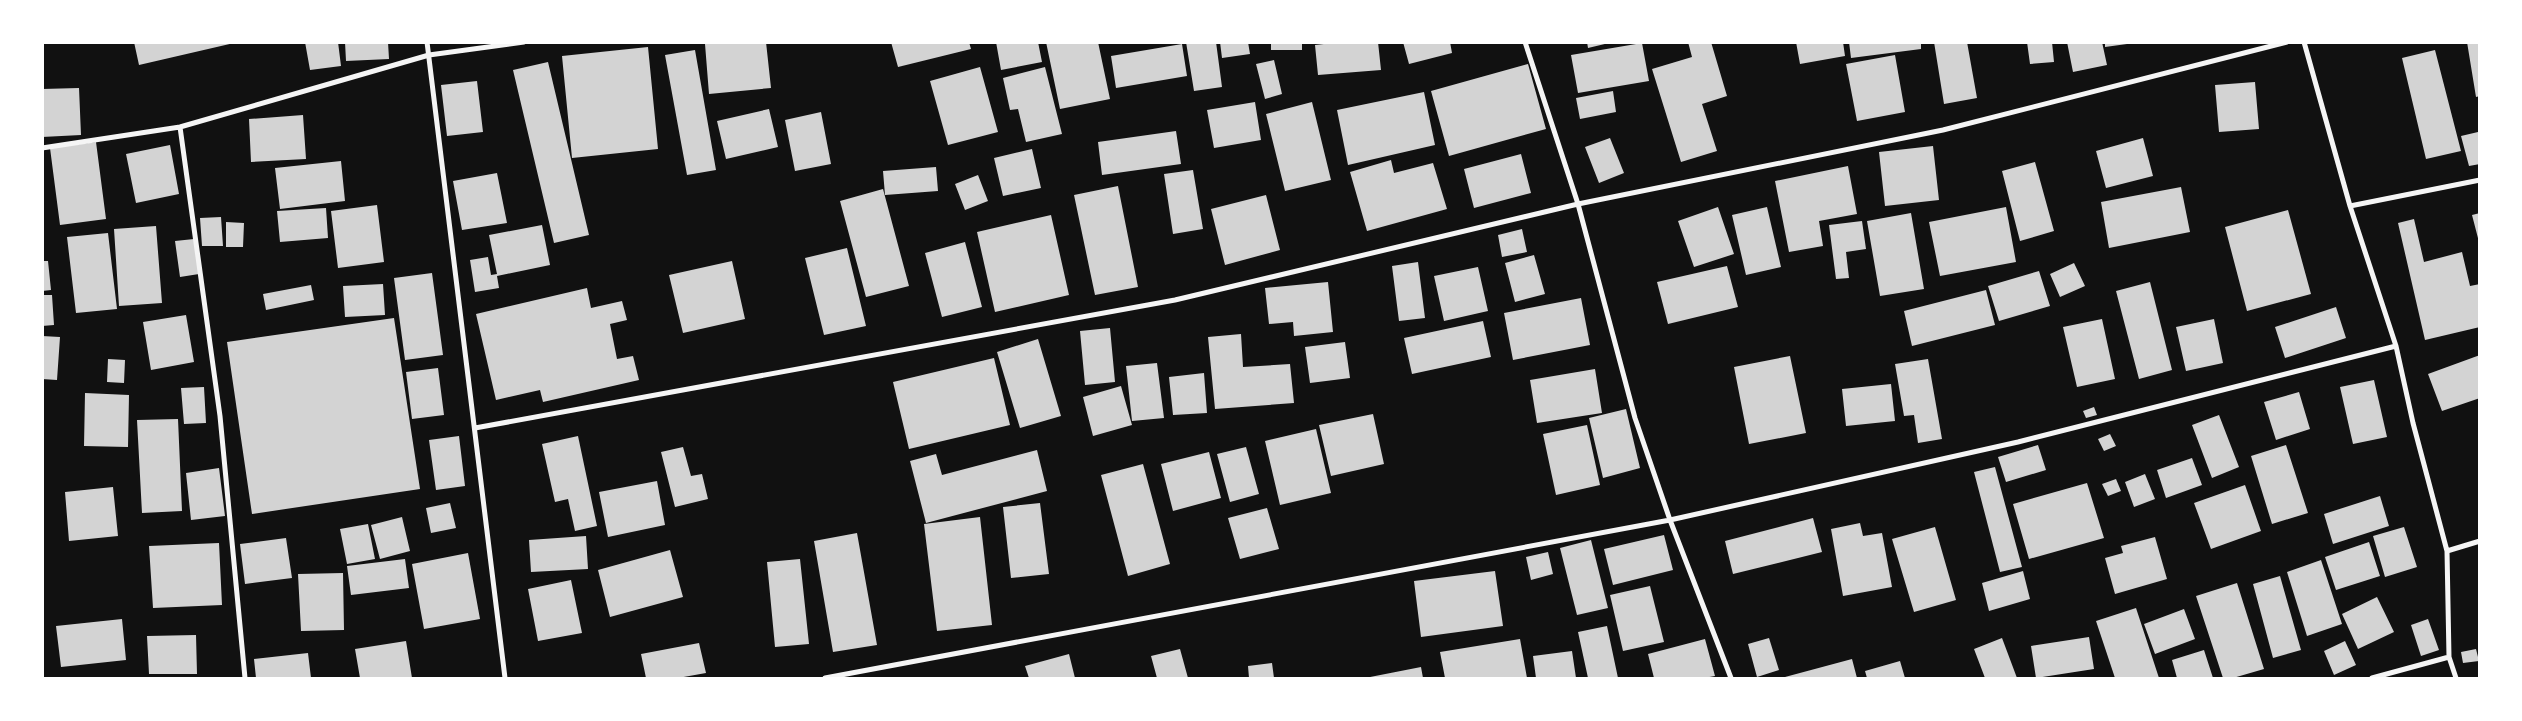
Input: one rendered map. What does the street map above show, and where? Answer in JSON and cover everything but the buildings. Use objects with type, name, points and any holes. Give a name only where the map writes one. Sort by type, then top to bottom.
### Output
[{"type":"street","points":[[427,42],[505,678]]},
{"type":"street","points":[[42,148],[180,127],[429,55],[524,42]]},
{"type":"street","points":[[1525,42],[1578,204],[1635,418],[1670,520],[1732,678]]},
{"type":"street","points":[[475,428],[1175,300],[1578,204],[1943,130],[2287,42]]},
{"type":"street","points":[[2304,42],[2350,206],[2396,346],[2412,423],[2447,551],[2449,657],[2456,678]]},
{"type":"street","points":[[180,127],[220,416],[245,678]]},
{"type":"street","points":[[2350,206],[2480,180]]},
{"type":"street","points":[[825,678],[1670,520],[2018,442],[2396,346]]},
{"type":"street","points":[[2447,551],[2480,541]]},
{"type":"street","points":[[2372,678],[2449,657]]}]
